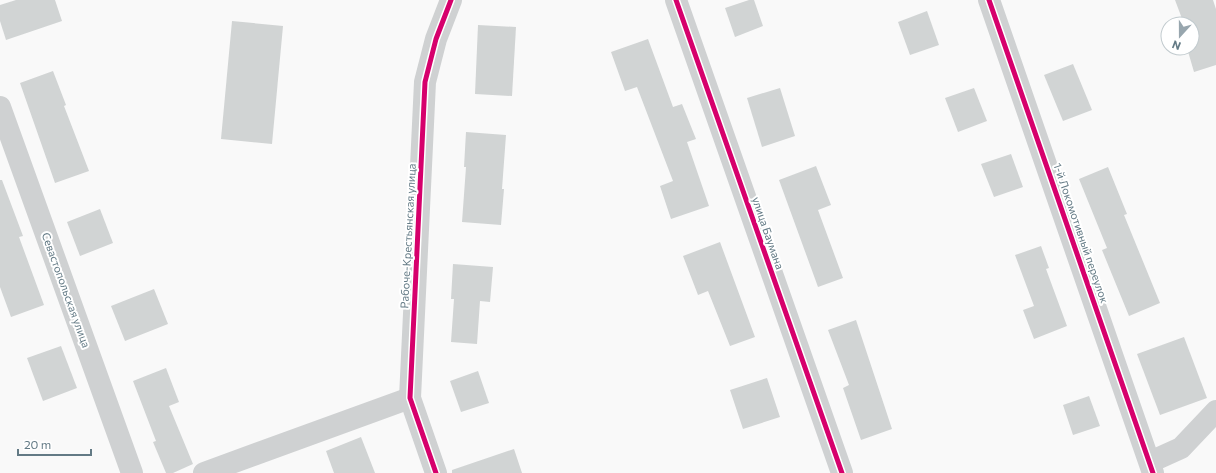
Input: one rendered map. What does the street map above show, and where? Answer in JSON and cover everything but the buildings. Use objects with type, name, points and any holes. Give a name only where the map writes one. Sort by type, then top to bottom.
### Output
[{"type":"street","name":"Рабоче-Крестьянская улица","points":[[436,473],[410,398],[425,82],[436,39],[451,0]]},
{"type":"street","name":"улица Баумана","points":[[676,0],[842,473]]},
{"type":"street","name":"1-й Локомотивный переулок","points":[[989,0],[1152,468]]},
{"type":"street","name":"Севастопольская улица","points":[[0,107],[132,473]]},
{"type":"street","points":[[204,473],[410,398]]},
{"type":"street","points":[[1152,468],[1181,448],[1216,411]]},
{"type":"cycle path","points":[[436,473],[410,398],[425,82],[436,39],[451,0]]},
{"type":"cycle path","points":[[676,0],[842,473]]},
{"type":"cycle path","points":[[989,0],[1153,473]]}]
